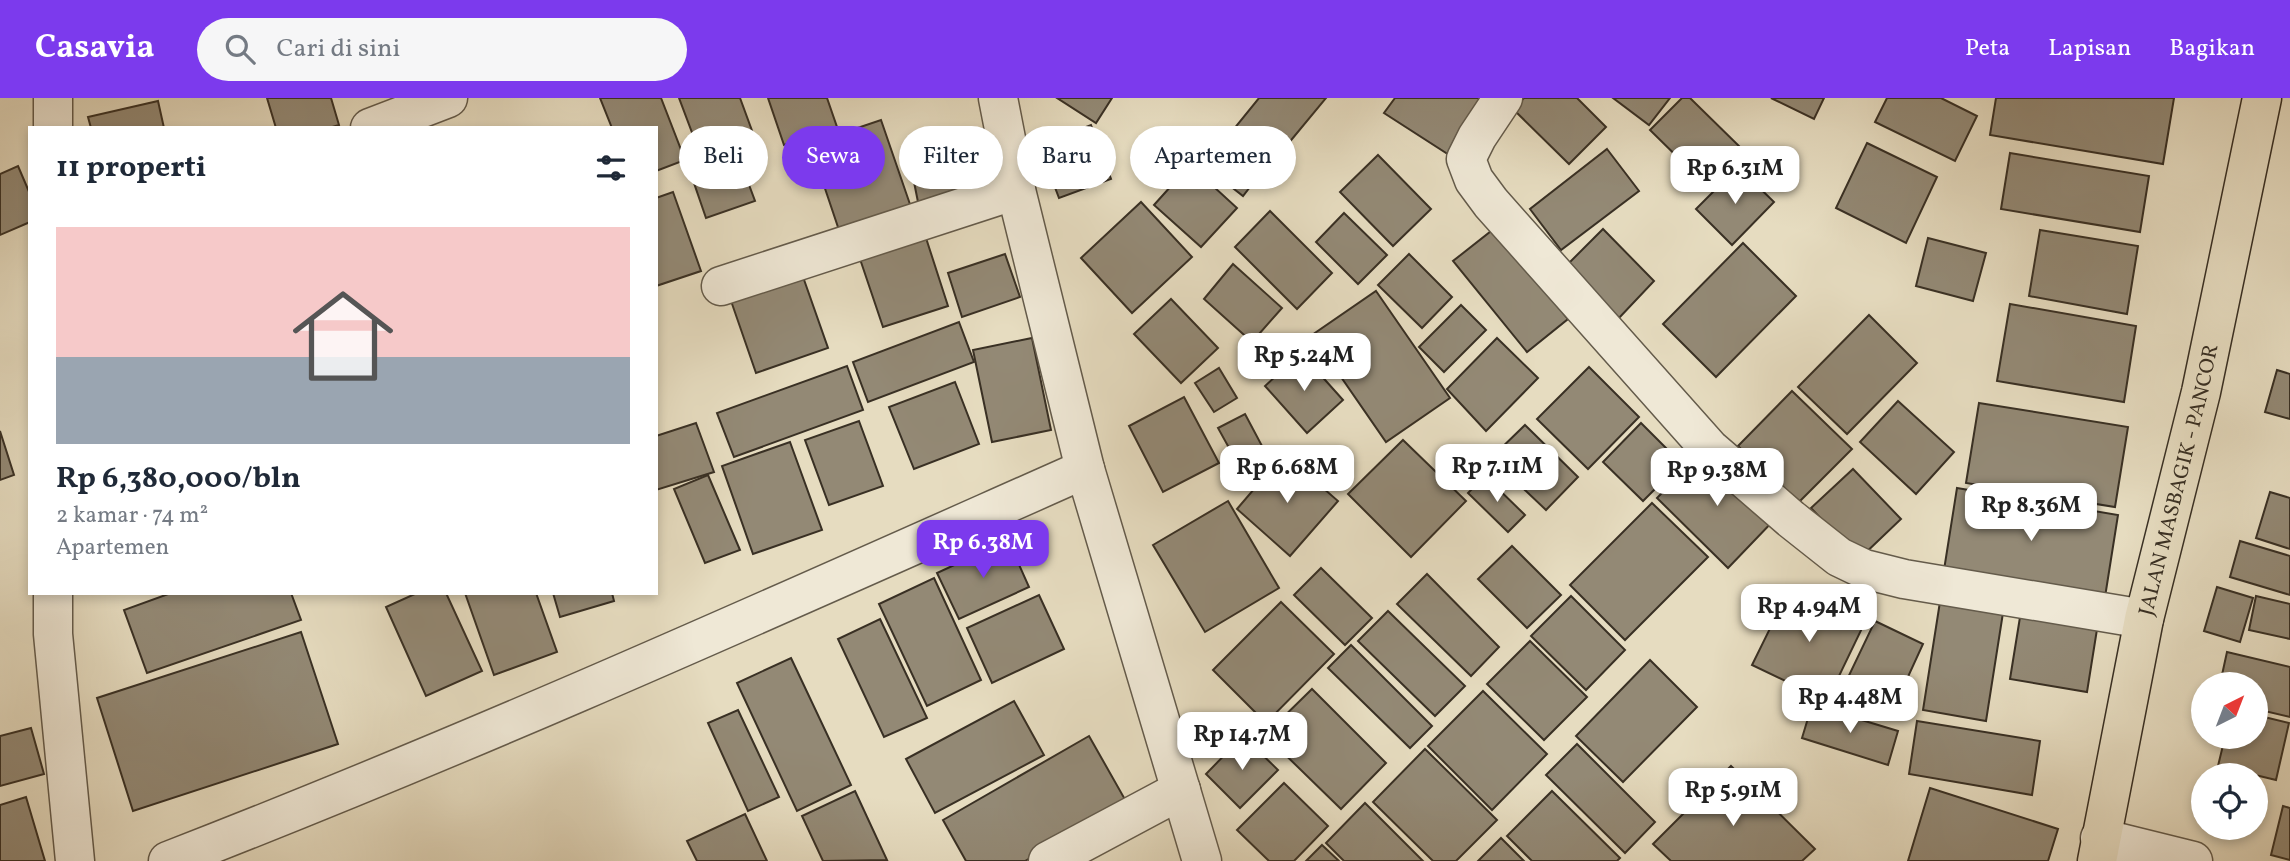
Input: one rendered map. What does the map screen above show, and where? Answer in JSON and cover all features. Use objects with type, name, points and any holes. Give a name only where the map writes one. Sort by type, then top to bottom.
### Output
[{"type":"main road","name":"JALAN MASBAGIK - PANCOR","points":[[2098,850],[2144,620],[2201,392],[2262,98]]},
{"type":"street","points":[[53,98],[53,126]]},
{"type":"street","points":[[375,126],[448,98]]},
{"type":"street","points":[[998,98],[1016,190],[1085,469],[1202,861]]},
{"type":"street","points":[[1503,98],[1466,159],[1474,180],[1491,203],[1709,448],[1791,519],[1839,557],[1864,569],[1904,579],[2144,620]]},
{"type":"street","points":[[721,286],[1016,190]]},
{"type":"street","points":[[168,861],[574,696],[1085,469]]},
{"type":"street","points":[[53,595],[53,634],[75,861]]},
{"type":"street","points":[[1048,861],[1181,790]]},
{"type":"street","points":[[2098,850],[2193,861]]},
{"type":"building","points":[[267,98],[331,98],[339,125],[336,126],[275,126]]},
{"type":"building","points":[[600,98],[661,98],[679,144],[679,162],[658,170],[658,126],[611,126]]},
{"type":"building","points":[[679,98],[740,98],[750,126],[690,126]]},
{"type":"building","points":[[768,98],[827,98],[837,126],[782,126],[782,139]]},
{"type":"building","points":[[1057,98],[1112,98],[1096,123]]},
{"type":"building","points":[[1259,98],[1326,98],[1296,134],[1296,126],[1236,126]]},
{"type":"building","points":[[1395,98],[1483,98],[1457,160],[1384,113]]},
{"type":"building","points":[[1524,98],[1577,98],[1606,127],[1569,164],[1513,109]]},
{"type":"building","points":[[1613,98],[1670,98],[1649,125]]},
{"type":"building","points":[[1682,98],[1690,98],[1742,149],[1706,185],[1650,130]]},
{"type":"building","points":[[1771,98],[1824,98],[1814,119]]},
{"type":"building","points":[[1887,98],[1941,98],[1977,116],[1955,161],[1875,122]]},
{"type":"building","points":[[1996,98],[2174,98],[2163,164],[1990,135]]},
{"type":"building","points":[[158,101],[164,126],[90,126],[88,117]]},
{"type":"building","points":[[881,120],[883,126],[863,126]]},
{"type":"building","points":[[885,132],[899,172],[899,189],[905,189],[913,213],[841,236],[825,189],[885,189]]},
{"type":"building","points":[[1867,143],[1937,177],[1906,243],[1836,208]]},
{"type":"building","points":[[1607,149],[1639,191],[1561,250],[1530,209]]},
{"type":"building","points":[[2010,153],[2149,176],[2140,232],[2001,209]]},
{"type":"building","points":[[1378,155],[1431,209],[1393,246],[1340,192]]},
{"type":"building","points":[[18,166],[28,189],[28,223],[0,235],[0,174]]},
{"type":"building","points":[[1738,167],[1774,202],[1732,245],[1696,209]]},
{"type":"building","points":[[696,189],[751,189],[755,201],[706,218]]},
{"type":"building","points":[[915,189],[986,189],[987,195],[919,207]]},
{"type":"building","points":[[1056,189],[1084,189],[1059,198]]},
{"type":"building","points":[[1168,189],[1216,189],[1237,208],[1201,247],[1154,205]]},
{"type":"building","points":[[1234,189],[1248,189],[1243,196]]},
{"type":"building","points":[[673,192],[701,271],[658,285],[658,197]]},
{"type":"building","points":[[1141,202],[1192,257],[1132,313],[1081,258]]},
{"type":"building","points":[[1270,211],[1332,273],[1297,309],[1235,247]]},
{"type":"building","points":[[1344,213],[1387,255],[1358,284],[1316,242]]},
{"type":"building","points":[[1495,228],[1568,319],[1527,352],[1453,261]]},
{"type":"building","points":[[1603,229],[1654,281],[1618,319],[1565,267]]},
{"type":"building","points":[[2040,230],[2138,246],[2127,314],[2029,296]]},
{"type":"building","points":[[926,238],[948,306],[883,327],[860,259]]},
{"type":"building","points":[[1928,238],[1986,253],[1973,301],[1916,286]]},
{"type":"building","points":[[1743,243],[1796,296],[1716,377],[1663,324]]},
{"type":"building","points":[[1005,254],[1020,297],[962,317],[948,273]]},
{"type":"building","points":[[1409,254],[1452,297],[1422,328],[1378,285]]},
{"type":"building","points":[[1233,264],[1282,308],[1252,342],[1204,299]]},
{"type":"building","points":[[802,274],[828,348],[756,373],[730,298]]},
{"type":"building","points":[[1376,291],[1450,398],[1386,442],[1312,335]]},
{"type":"building","points":[[1171,299],[1218,348],[1181,383],[1134,334]]},
{"type":"building","points":[[2010,304],[2136,326],[2124,402],[1997,381]]},
{"type":"building","points":[[1461,305],[1486,330],[1444,372],[1419,347]]},
{"type":"building","points":[[1869,315],[1917,363],[1847,434],[1798,387]]},
{"type":"building","points":[[959,322],[974,362],[868,402],[853,362]]},
{"type":"building","points":[[1032,338],[1051,430],[992,442],[973,350]]},
{"type":"building","points":[[1497,338],[1538,378],[1486,431],[1447,389]]},
{"type":"building","points":[[1301,353],[1343,400],[1307,433],[1265,386]]},
{"type":"building","points":[[847,366],[863,410],[734,457],[717,413]]},
{"type":"building","points":[[1589,367],[1639,417],[1588,469],[1537,419]]},
{"type":"building","points":[[1219,368],[1237,398],[1214,412],[1195,383]]},
{"type":"building","points":[[2277,370],[2290,374],[2290,419],[2265,412]]},
{"type":"building","points":[[955,382],[979,444],[914,469],[889,407]]},
{"type":"building","points":[[1792,391],[1852,449],[1797,504],[1738,446]]},
{"type":"building","points":[[1184,397],[1219,463],[1163,492],[1129,426]]},
{"type":"building","points":[[1898,401],[1954,452],[1916,494],[1860,442]]},
{"type":"building","points":[[1979,403],[2128,427],[2115,507],[1966,483]]},
{"type":"building","points":[[1245,414],[1270,461],[1244,475],[1218,428]]},
{"type":"building","points":[[859,421],[883,486],[829,505],[805,440]]},
{"type":"building","points":[[696,423],[714,472],[658,489],[658,435]]},
{"type":"building","points":[[1641,423],[1681,463],[1643,501],[1603,462]]},
{"type":"building","points":[[1525,425],[1578,477],[1546,510],[1491,458]]},
{"type":"building","points":[[0,431],[14,475],[0,480]]},
{"type":"building","points":[[1403,440],[1466,501],[1411,557],[1348,494]]},
{"type":"building","points":[[790,442],[822,530],[753,554],[722,466]]},
{"type":"building","points":[[1705,449],[1776,518],[1728,568],[1657,498]]},
{"type":"building","points":[[1284,454],[1338,501],[1290,556],[1237,509]]},
{"type":"building","points":[[1853,469],[1901,519],[1859,559],[1811,508]]},
{"type":"building","points":[[708,475],[740,550],[705,563],[674,489]]},
{"type":"building","points":[[1485,476],[1525,515],[1508,532],[1468,493]]},
{"type":"building","points":[[1957,488],[2118,515],[2105,597],[1944,570]]},
{"type":"building","points":[[2270,492],[2290,498],[2290,549],[2256,538]]},
{"type":"building","points":[[1228,501],[1279,588],[1205,632],[1153,545]]},
{"type":"building","points":[[1652,503],[1708,557],[1625,640],[1570,585]]},
{"type":"building","points":[[1008,540],[1029,587],[959,619],[937,573]]},
{"type":"building","points":[[2240,541],[2290,556],[2290,595],[2230,577]]},
{"type":"building","points":[[1512,546],[1561,595],[1527,628],[1478,579]]},
{"type":"building","points":[[1321,568],[1372,618],[1345,645],[1294,595]]},
{"type":"building","points":[[1427,574],[1499,647],[1471,676],[1397,604]]},
{"type":"building","points":[[934,578],[981,680],[927,706],[879,604]]},
{"type":"building","points":[[1791,586],[1865,622],[1827,701],[1752,665]]},
{"type":"building","points":[[2217,587],[2253,598],[2240,642],[2204,631]]},
{"type":"building","points":[[1942,589],[2005,600],[1986,721],[1923,710]]},
{"type":"building","points":[[165,595],[292,595],[301,620],[147,673],[124,610]]},
{"type":"building","points":[[413,595],[447,595],[482,671],[426,696],[386,607]]},
{"type":"building","points":[[466,595],[537,595],[557,652],[494,675]]},
{"type":"building","points":[[554,595],[612,595],[614,601],[560,617]]},
{"type":"building","points":[[1039,595],[1064,649],[992,683],[967,628]]},
{"type":"building","points":[[1571,596],[1625,650],[1586,690],[1531,636]]},
{"type":"building","points":[[2256,596],[2290,604],[2290,639],[2249,630]]},
{"type":"building","points":[[1281,602],[1334,654],[1266,723],[1213,670]]},
{"type":"building","points":[[1388,611],[1465,686],[1435,716],[1358,641]]},
{"type":"building","points":[[2021,611],[2098,623],[2087,692],[2010,679]]},
{"type":"building","points":[[880,619],[927,718],[884,737],[838,639]]},
{"type":"building","points":[[1875,621],[1923,644],[1891,714],[1842,690]]},
{"type":"building","points":[[301,632],[338,744],[133,811],[97,698]]},
{"type":"building","points":[[1530,641],[1587,697],[1544,740],[1487,684]]},
{"type":"building","points":[[1351,645],[1432,726],[1410,748],[1328,668]]},
{"type":"building","points":[[2227,652],[2290,667],[2290,717],[2268,712],[2268,672],[2223,672]]},
{"type":"building","points":[[791,658],[851,785],[797,811],[737,683]]},
{"type":"building","points":[[1650,660],[1697,707],[1623,782],[1576,736]]},
{"type":"building","points":[[1312,689],[1386,763],[1341,809],[1265,735]]},
{"type":"building","points":[[1483,691],[1547,754],[1492,810],[1428,746]]},
{"type":"building","points":[[1014,701],[1044,755],[935,813],[906,759]]},
{"type":"building","points":[[1812,705],[1898,731],[1888,765],[1802,738]]},
{"type":"building","points":[[738,710],[779,797],[748,811],[708,723]]},
{"type":"building","points":[[2268,718],[2289,723],[2276,780],[2268,778],[2268,763],[2219,763],[2222,749],[2268,749]]},
{"type":"building","points":[[1917,721],[2040,741],[2032,795],[1909,774]]},
{"type":"building","points":[[31,728],[44,774],[0,786],[0,736]]},
{"type":"building","points":[[1089,736],[1127,803],[1025,861],[966,861],[943,820]]},
{"type":"building","points":[[1243,736],[1278,770],[1240,808],[1206,774]]},
{"type":"building","points":[[1577,744],[1655,822],[1625,853],[1546,775]]},
{"type":"building","points":[[1425,749],[1497,820],[1456,861],[1433,861],[1373,802]]},
{"type":"building","points":[[1731,766],[1815,849],[1802,861],[1671,861],[1653,844]]},
{"type":"building","points":[[1284,783],[1328,826],[1294,861],[1269,861],[1237,830]]},
{"type":"building","points":[[1930,788],[2058,829],[2048,861],[1908,861]]},
{"type":"building","points":[[855,791],[887,860],[823,861],[802,816]]},
{"type":"building","points":[[1552,791],[1620,858],[1617,861],[1532,861],[1507,836]]},
{"type":"building","points":[[26,797],[45,861],[0,861],[0,805]]},
{"type":"building","points":[[1365,803],[1423,861],[1344,861],[1326,843]]},
{"type":"building","points":[[2283,806],[2290,808],[2290,860],[2271,855]]},
{"type":"building","points":[[745,814],[767,861],[697,861],[687,841]]},
{"type":"building","points":[[1501,838],[1524,861],[1478,861]]},
{"type":"building","points":[[1322,845],[1339,861],[1306,861]]}]
